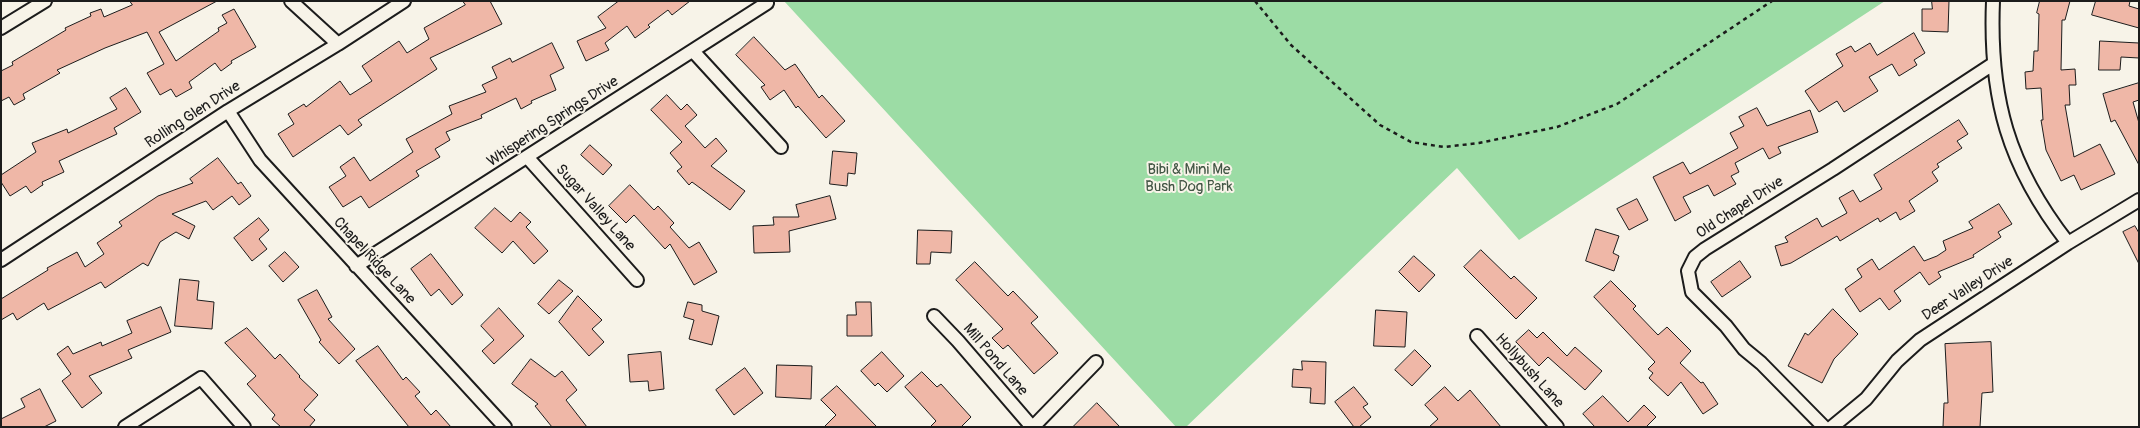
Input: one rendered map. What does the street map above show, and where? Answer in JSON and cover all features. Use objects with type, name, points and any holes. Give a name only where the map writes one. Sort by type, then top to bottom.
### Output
[{"type":"street","points":[[1,28],[45,1]]},
{"type":"street","points":[[291,1],[338,44]]},
{"type":"street","name":"Rolling Glen Drive","points":[[1,260],[228,111],[404,1]]},
{"type":"street","points":[[1993,1],[1993,64],[2004,122],[2016,159],[2038,199],[2068,243]]},
{"type":"street","name":"Whispering Springs Drive","points":[[356,266],[528,158],[767,3]]},
{"type":"street","points":[[693,51],[781,147]]},
{"type":"street","name":"Old Chapel Drive","points":[[1824,427],[1761,362],[1744,349],[1726,326],[1692,292],[1688,272],[1694,257],[1993,64]]},
{"type":"street","name":"Chapel Ridge Lane","points":[[228,111],[260,160],[505,427]]},
{"type":"street","name":"Sugar Valley Lane","points":[[528,158],[637,280]]},
{"type":"street","name":"Deer Valley Drive","points":[[1832,427],[1866,399],[1897,361],[1920,340],[2068,243],[2139,200]]},
{"type":"street","name":"Mill Pond Lane","points":[[934,316],[1032,427]]},
{"type":"street","name":"Hollybush Lane","points":[[1477,336],[1557,427]]},
{"type":"street","points":[[1032,427],[1096,362]]},
{"type":"street","points":[[125,427],[201,378],[244,427]]},
{"type":"path","points":[[1255,1],[1291,45],[1380,124],[1411,142],[1444,147],[1479,143],[1557,127],[1617,104],[1772,1]]},
{"type":"green space","name":"Bibi & Mini Me Bush Dog Park","points":[[784,1],[1885,1],[1519,240],[1457,168],[1186,427],[1176,427]]},
{"type":"building","points":[[130,1],[217,1],[159,32],[176,61],[219,31],[218,28],[227,23],[222,15],[234,9],[256,47],[231,61],[232,63],[221,71],[215,63],[189,82],[192,88],[176,97],[171,89],[160,95],[147,73],[164,64],[147,32],[105,48],[57,70],[60,73],[23,94],[25,99],[14,105],[9,97],[1,101],[1,71],[13,65],[12,62],[66,30],[65,28],[91,16],[90,13],[101,9],[104,17],[132,5]]},
{"type":"building","points":[[463,1],[490,1],[502,24],[430,58],[437,69],[358,120],[362,125],[348,135],[340,125],[293,157],[278,134],[294,124],[288,114],[304,104],[306,107],[340,81],[350,95],[372,81],[362,66],[399,41],[407,53],[429,39],[424,28],[465,5]]},
{"type":"building","points":[[619,1],[690,1],[672,15],[668,10],[648,25],[650,27],[635,38],[627,26],[605,43],[609,50],[586,61],[577,41],[606,28],[598,17]]},
{"type":"building","points":[[1932,1],[1949,1],[1948,32],[1922,31],[1922,9],[1932,9]]},
{"type":"building","points":[[2040,1],[2070,1],[2065,20],[2062,20],[2061,70],[2075,69],[2076,85],[2069,85],[2070,105],[2065,105],[2074,157],[2100,144],[2115,174],[2081,190],[2074,175],[2061,181],[2046,150],[2041,120],[2043,120],[2041,88],[2026,89],[2025,72],[2033,71],[2034,51],[2038,51],[2039,14],[2037,13]]},
{"type":"building","points":[[2096,1],[2130,1],[2129,6],[2139,9],[2139,28],[2092,15]]},
{"type":"building","points":[[1914,33],[1925,53],[1914,60],[1917,65],[1899,76],[1892,64],[1869,77],[1878,91],[1844,112],[1837,101],[1819,112],[1805,91],[1843,66],[1836,54],[1851,46],[1855,52],[1870,43],[1877,55]]},
{"type":"building","points":[[754,37],[785,70],[795,64],[819,98],[822,95],[845,121],[826,138],[798,106],[796,108],[784,90],[770,100],[761,87],[765,85],[736,55]]},
{"type":"building","points":[[2100,41],[2139,43],[2139,58],[2121,57],[2120,70],[2099,70]]},
{"type":"building","points":[[552,43],[564,68],[550,75],[556,90],[531,101],[532,103],[521,109],[516,98],[481,115],[482,118],[446,132],[450,140],[435,149],[440,157],[416,171],[419,176],[369,208],[361,196],[343,207],[329,187],[346,176],[340,167],[354,157],[370,181],[413,152],[406,139],[452,114],[449,106],[486,92],[482,85],[497,78],[492,67],[510,58],[512,62]]},
{"type":"building","points":[[2139,83],[2139,100],[2133,102],[2139,123],[2139,165],[2115,120],[2111,122],[2103,94]]},
{"type":"building","points":[[126,88],[141,112],[114,128],[117,134],[59,161],[64,172],[42,182],[43,185],[31,193],[26,186],[10,196],[1,182],[1,175],[36,152],[32,143],[67,129],[68,133],[117,109],[110,98]]},
{"type":"building","points":[[667,95],[681,110],[687,104],[697,115],[685,126],[705,148],[716,138],[727,151],[711,166],[745,191],[730,210],[692,182],[689,185],[677,171],[682,167],[670,153],[682,142],[651,110]]},
{"type":"building","points":[[1757,108],[1767,126],[1810,110],[1818,132],[1778,147],[1781,153],[1769,159],[1763,148],[1735,163],[1739,172],[1731,176],[1736,184],[1714,196],[1708,185],[1683,197],[1691,212],[1675,221],[1653,177],[1683,162],[1690,174],[1738,148],[1730,133],[1744,126],[1739,117]]},
{"type":"building","points":[[1959,120],[1968,134],[1957,141],[1962,148],[1937,164],[1939,167],[1932,172],[1938,181],[1909,201],[1915,211],[1900,220],[1896,212],[1880,222],[1878,218],[1840,241],[1837,236],[1791,263],[1781,266],[1775,246],[1788,242],[1785,237],[1817,218],[1822,227],[1847,213],[1839,198],[1853,190],[1860,202],[1882,189],[1874,175]]},
{"type":"building","points":[[590,145],[612,165],[603,175],[581,155]]},
{"type":"building","points":[[833,151],[857,153],[855,174],[848,173],[847,186],[830,184]]},
{"type":"building","points":[[218,158],[238,184],[241,182],[251,196],[239,205],[232,196],[213,210],[206,201],[172,214],[195,226],[189,239],[176,232],[160,242],[148,266],[143,263],[105,288],[101,282],[48,310],[44,303],[17,320],[13,313],[1,320],[1,299],[48,270],[47,268],[77,252],[85,267],[104,254],[97,243],[122,226],[119,222],[158,196],[193,183],[190,179]]},
{"type":"building","points":[[630,185],[654,210],[658,206],[674,223],[670,227],[689,248],[699,242],[717,272],[694,285],[670,244],[665,249],[634,215],[626,223],[609,206]]},
{"type":"building","points":[[830,196],[836,219],[789,231],[790,252],[754,253],[753,226],[774,225],[773,217],[799,217],[796,205]]},
{"type":"building","points":[[1637,199],[1648,220],[1629,230],[1617,209]]},
{"type":"building","points":[[1999,204],[2012,224],[1998,232],[2001,237],[1973,255],[1974,257],[1938,272],[1941,277],[1929,285],[1920,272],[1894,291],[1901,301],[1889,310],[1880,298],[1860,312],[1845,289],[1862,277],[1857,269],[1872,259],[1879,270],[1914,246],[1924,261],[1937,256],[1946,250],[1943,241],[1973,228],[1969,222]]},
{"type":"building","points":[[495,208],[511,222],[520,212],[531,222],[526,227],[548,251],[534,264],[513,241],[502,253],[475,228]]},
{"type":"building","points":[[259,218],[269,230],[259,239],[267,249],[252,261],[234,238]]},
{"type":"building","points":[[2135,226],[2139,233],[2139,264],[2123,232]]},
{"type":"building","points":[[1596,229],[1619,236],[1613,253],[1619,256],[1614,271],[1586,261]]},
{"type":"building","points":[[918,230],[952,231],[951,253],[931,252],[930,264],[917,264]]},
{"type":"building","points":[[1481,250],[1511,279],[1514,276],[1537,298],[1516,319],[1464,267]]},
{"type":"building","points":[[285,252],[299,267],[283,282],[269,266]]},
{"type":"building","points":[[431,254],[463,295],[452,305],[439,289],[431,296],[411,269]]},
{"type":"building","points":[[1414,256],[1435,275],[1419,292],[1399,272]]},
{"type":"building","points":[[1740,261],[1751,277],[1722,297],[1711,282]]},
{"type":"building","points":[[975,262],[1008,296],[1013,291],[1038,317],[1031,323],[1058,353],[1034,374],[1008,345],[1003,349],[992,338],[1003,329],[956,280]]},
{"type":"building","points":[[180,279],[199,281],[197,300],[214,302],[212,329],[175,326]]},
{"type":"building","points":[[559,280],[573,291],[549,314],[538,304]]},
{"type":"building","points":[[1611,281],[1636,306],[1633,309],[1658,335],[1667,327],[1691,351],[1680,363],[1701,383],[1703,382],[1718,404],[1703,414],[1681,382],[1668,396],[1649,378],[1653,373],[1648,369],[1655,362],[1594,297]]},
{"type":"building","points":[[317,290],[332,317],[328,319],[355,349],[339,364],[319,342],[321,340],[298,300]]},
{"type":"building","points":[[578,296],[602,320],[592,329],[604,342],[589,356],[559,322]]},
{"type":"building","points":[[688,302],[702,305],[702,311],[719,316],[712,345],[689,339],[694,320],[684,317]]},
{"type":"building","points":[[856,302],[871,302],[872,336],[847,336],[847,315],[856,315]]},
{"type":"building","points":[[161,307],[171,332],[128,350],[132,358],[89,376],[102,393],[82,408],[62,381],[71,374],[57,354],[68,346],[73,354],[101,342],[102,346],[132,333],[127,321]]},
{"type":"building","points":[[499,308],[524,336],[494,364],[482,351],[494,340],[481,326]]},
{"type":"building","points":[[1833,309],[1858,334],[1834,359],[1822,383],[1788,366],[1805,333],[1808,335]]},
{"type":"building","points":[[1376,310],[1407,312],[1405,347],[1374,346]]},
{"type":"building","points":[[247,328],[275,359],[280,354],[299,377],[318,395],[304,410],[315,420],[309,427],[281,427],[272,419],[275,415],[247,384],[256,376],[225,343]]},
{"type":"building","points":[[1529,330],[1537,338],[1543,332],[1567,356],[1575,347],[1602,371],[1585,390],[1548,357],[1539,366],[1516,342]]},
{"type":"building","points":[[1991,342],[1993,392],[1982,393],[1980,427],[1943,427],[1944,403],[1948,403],[1945,344]]},
{"type":"building","points":[[378,346],[403,380],[406,377],[420,392],[415,396],[431,415],[436,410],[451,427],[409,427],[356,361]]},
{"type":"building","points":[[1415,350],[1431,366],[1412,386],[1395,370]]},
{"type":"building","points":[[661,352],[664,389],[649,391],[648,381],[630,382],[628,355]]},
{"type":"building","points":[[882,352],[904,376],[887,392],[878,383],[875,386],[861,371]]},
{"type":"building","points":[[531,359],[555,377],[562,371],[577,390],[566,400],[587,427],[552,427],[535,406],[538,404],[512,384]]},
{"type":"building","points":[[1302,361],[1326,362],[1325,404],[1310,403],[1311,388],[1292,387],[1293,369],[1302,370]]},
{"type":"building","points":[[777,365],[812,366],[811,399],[776,397]]},
{"type":"building","points":[[745,368],[763,393],[734,415],[716,390]]},
{"type":"building","points":[[922,372],[937,387],[941,384],[971,417],[961,427],[930,427],[936,421],[905,387]]},
{"type":"building","points":[[837,386],[877,427],[824,427],[836,415],[821,400]]},
{"type":"building","points":[[1354,387],[1368,404],[1363,407],[1371,417],[1359,427],[1354,427],[1335,402]]},
{"type":"building","points":[[1445,387],[1458,401],[1470,390],[1501,427],[1429,427],[1438,419],[1425,405]]},
{"type":"building","points":[[40,389],[56,421],[44,427],[1,427],[1,419],[25,407],[21,399]]},
{"type":"building","points":[[1603,396],[1628,422],[1644,405],[1656,417],[1646,427],[1595,427],[1583,414]]},
{"type":"building","points":[[1097,403],[1120,427],[1073,427]]}]
